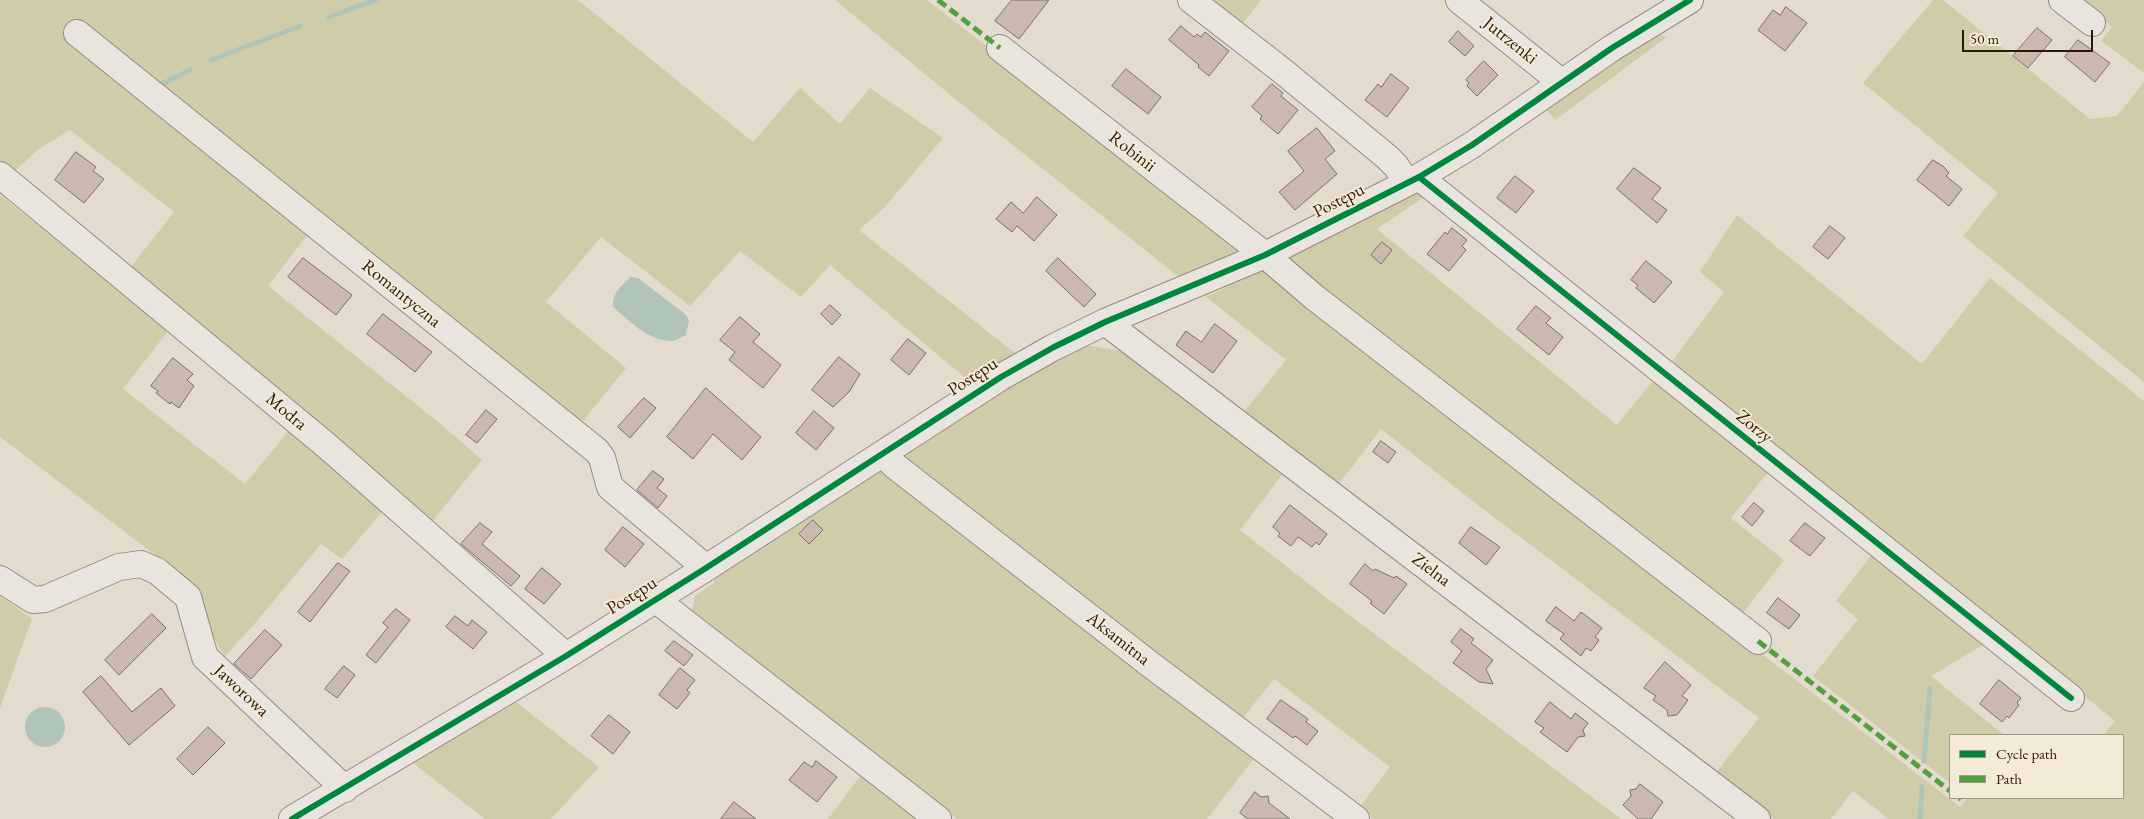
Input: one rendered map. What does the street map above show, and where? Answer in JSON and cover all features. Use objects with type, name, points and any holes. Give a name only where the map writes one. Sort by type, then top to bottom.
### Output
[{"type":"street","name":"Zorzy","points":[[1191,0],[1280,68],[1413,180],[2070,698]]},
{"type":"street","name":"Jutrzenki","points":[[1459,0],[1561,82]]},
{"type":"street","name":"Postępu","points":[[292,819],[566,656],[706,568],[1001,377],[1054,347],[1106,322],[1265,256],[1413,180],[1472,144],[1612,48],[1690,0]]},
{"type":"street","points":[[2062,0],[2092,23]]},
{"type":"street","name":"Romantyczna","points":[[77,33],[597,451],[602,458],[610,487],[706,568]]},
{"type":"street","name":"Robinii","points":[[1000,48],[1322,303],[1758,641]]},
{"type":"street","name":"Modra","points":[[0,175],[326,446],[566,656]]},
{"type":"street","name":"Zielna","points":[[1106,322],[1757,819]]},
{"type":"street","name":"Aksamitna","points":[[883,454],[895,466],[1128,647],[1356,819]]},
{"type":"street","name":"Jaworowa","points":[[0,579],[33,600],[45,599],[119,567],[142,564],[157,571],[188,597],[205,657],[345,789]]},
{"type":"street","points":[[655,599],[938,819]]},
{"type":"shaded area","points":[[0,0],[578,0],[753,142],[800,88],[840,124],[870,88],[943,138],[884,208],[859,230],[1015,353],[969,381],[830,265],[801,297],[740,251],[690,306],[601,237],[546,302],[626,368],[578,427],[73,21],[64,32],[312,229],[268,286],[442,425],[482,460],[430,524],[130,268],[174,212],[70,130],[40,148],[10,175],[0,167]]},
{"type":"shaded area","points":[[835,0],[927,0],[1248,249],[1179,277],[965,107]]},
{"type":"shaded area","points":[[1201,0],[1261,0],[1238,30]]},
{"type":"shaded area","points":[[1933,0],[1943,0],[2090,119],[2117,116],[2144,82],[2144,382],[1963,236],[1998,193],[1863,83]]},
{"type":"shaded area","points":[[2078,0],[2144,0],[2144,73],[2101,41],[2112,27]]},
{"type":"shaded area","points":[[1653,31],[1667,37],[1555,120],[1543,106]]},
{"type":"shaded area","points":[[1418,187],[1427,195],[1377,229],[1617,425],[1655,378],[1770,470],[1731,518],[1784,560],[1740,617],[1282,260]]},
{"type":"shaded area","points":[[0,195],[169,330],[123,389],[245,484],[291,428],[382,512],[342,559],[321,544],[251,628],[225,656],[208,624],[200,589],[0,437]]},
{"type":"shaded area","points":[[1737,215],[1922,364],[1990,278],[2144,401],[2144,819],[1889,819],[1853,791],[1831,819],[1774,819],[1715,774],[1759,718],[1474,502],[1381,429],[1338,485],[1244,412],[1286,360],[1206,297],[1264,269],[1960,807],[1967,799],[2124,799],[2124,734],[2104,734],[2115,721],[1672,361],[1724,292],[1700,272]]},
{"type":"shaded area","points":[[631,277],[638,278],[685,314],[689,320],[686,335],[671,341],[654,338],[639,329],[613,307],[616,294]]},
{"type":"shaded area","points":[[1074,346],[1092,346],[1126,352],[1282,475],[1240,530],[1323,595],[1621,819],[1374,819],[1359,808],[1390,767],[1274,679],[1242,719],[899,456]]},
{"type":"shaded area","points":[[880,468],[1255,757],[1207,819],[957,819],[692,610],[695,596],[715,582],[709,574]]},
{"type":"shaded area","points":[[1873,553],[1986,643],[1931,676],[2003,734],[1949,734],[1949,782],[1813,676],[1858,619],[1836,601]]},
{"type":"shaded area","points":[[0,596],[32,619],[0,708]]},
{"type":"shaded area","points":[[512,699],[599,767],[551,819],[485,819],[413,763]]},
{"type":"shaded area","points":[[49,707],[56,710],[62,716],[65,727],[64,735],[56,744],[49,747],[41,747],[34,744],[26,735],[25,723],[28,716],[37,708]]},
{"type":"shaded area","points":[[861,775],[915,819],[828,819]]},
{"type":"building","points":[[1012,0],[1049,0],[1019,39],[995,21]]},
{"type":"building","points":[[1786,7],[1807,23],[1785,51],[1758,30],[1773,10],[1780,15]]},
{"type":"building","points":[[1181,26],[1194,37],[1197,34],[1201,37],[1205,32],[1229,51],[1209,76],[1169,40]]},
{"type":"building","points":[[2037,28],[2052,40],[2028,68],[2013,56]]},
{"type":"building","points":[[1458,31],[1474,46],[1465,56],[1449,42]]},
{"type":"building","points":[[2078,40],[2110,63],[2095,82],[2065,57]]},
{"type":"building","points":[[1484,61],[1498,75],[1477,96],[1467,86],[1469,83],[1466,80]]},
{"type":"building","points":[[1126,69],[1161,97],[1148,114],[1112,86]]},
{"type":"building","points":[[1391,74],[1409,88],[1387,117],[1365,100],[1378,84],[1381,87]]},
{"type":"building","points":[[1272,84],[1283,93],[1281,96],[1298,110],[1278,134],[1260,119],[1262,116],[1252,107]]},
{"type":"building","points":[[1317,128],[1335,151],[1325,159],[1337,174],[1295,210],[1279,192],[1304,171],[1288,151]]},
{"type":"building","points":[[76,152],[96,167],[93,171],[104,179],[84,203],[55,180]]},
{"type":"building","points":[[1933,160],[1944,167],[1949,173],[1946,176],[1962,189],[1949,206],[1917,180]]},
{"type":"building","points":[[1634,168],[1661,188],[1652,199],[1667,210],[1657,223],[1617,189]]},
{"type":"building","points":[[1515,176],[1534,191],[1516,213],[1497,198]]},
{"type":"building","points":[[1037,197],[1057,215],[1034,241],[1017,226],[1012,232],[996,219],[1011,202],[1023,213]]},
{"type":"building","points":[[1830,226],[1845,238],[1828,259],[1813,247]]},
{"type":"building","points":[[1452,228],[1467,240],[1462,246],[1466,250],[1449,271],[1427,254],[1445,232],[1447,234]]},
{"type":"building","points":[[1382,242],[1392,250],[1381,264],[1371,255]]},
{"type":"building","points":[[303,258],[352,295],[336,315],[288,277]]},
{"type":"building","points":[[1058,258],[1096,294],[1084,307],[1046,271]]},
{"type":"building","points":[[1646,261],[1672,282],[1654,303],[1636,288],[1638,285],[1631,280]]},
{"type":"building","points":[[830,305],[841,315],[832,325],[821,314]]},
{"type":"building","points":[[1536,306],[1551,318],[1546,323],[1563,337],[1549,355],[1517,329]]},
{"type":"building","points":[[383,314],[432,352],[415,372],[367,334]]},
{"type":"building","points":[[740,317],[760,334],[753,342],[781,365],[763,388],[729,360],[735,352],[720,340]]},
{"type":"building","points":[[1215,324],[1237,341],[1213,373],[1176,345],[1186,331],[1201,342]]},
{"type":"building","points":[[908,339],[926,353],[909,375],[891,360]]},
{"type":"building","points":[[839,357],[860,374],[849,392],[833,407],[812,390]]},
{"type":"building","points":[[173,358],[193,374],[187,380],[194,386],[179,408],[171,402],[170,404],[156,393],[158,391],[151,386]]},
{"type":"building","points":[[706,388],[761,437],[742,460],[713,434],[693,459],[667,437]]},
{"type":"building","points":[[644,398],[656,408],[630,438],[618,427]]},
{"type":"building","points":[[486,410],[497,419],[477,443],[466,435]]},
{"type":"building","points":[[814,411],[834,428],[816,450],[796,433]]},
{"type":"building","points":[[1381,441],[1396,452],[1388,463],[1373,452]]},
{"type":"building","points":[[653,471],[664,479],[657,488],[667,496],[658,508],[637,490]]},
{"type":"building","points":[[1754,503],[1764,511],[1752,526],[1742,517]]},
{"type":"building","points":[[1290,505],[1327,534],[1319,545],[1316,542],[1312,547],[1298,537],[1291,546],[1278,536],[1280,533],[1273,527]]},
{"type":"building","points":[[813,520],[823,530],[809,544],[799,534]]},
{"type":"building","points":[[480,523],[492,532],[482,544],[520,576],[511,586],[461,544]]},
{"type":"building","points":[[1805,523],[1825,538],[1810,556],[1790,541]]},
{"type":"building","points":[[623,527],[644,544],[625,567],[605,550]]},
{"type":"building","points":[[1471,527],[1500,547],[1486,565],[1459,543]]},
{"type":"building","points":[[338,563],[350,571],[310,622],[298,612]]},
{"type":"building","points":[[1365,564],[1373,571],[1375,569],[1394,578],[1396,576],[1407,584],[1384,614],[1370,603],[1372,601],[1350,584]]},
{"type":"building","points":[[542,568],[561,584],[544,604],[525,589]]},
{"type":"building","points":[[1778,598],[1800,615],[1789,629],[1767,613]]},
{"type":"building","points":[[1556,607],[1574,621],[1581,612],[1602,628],[1595,637],[1599,640],[1591,651],[1586,648],[1581,656],[1560,639],[1564,634],[1546,621]]},
{"type":"building","points":[[396,609],[410,620],[376,663],[366,655],[388,627],[383,623]]},
{"type":"building","points":[[152,614],[166,628],[119,675],[105,660]]},
{"type":"building","points":[[455,616],[468,626],[472,620],[487,632],[473,649],[446,627]]},
{"type":"building","points":[[1461,629],[1474,639],[1471,643],[1493,660],[1486,669],[1493,684],[1479,682],[1453,663],[1462,651],[1451,642]]},
{"type":"building","points":[[265,630],[282,645],[251,679],[234,664]]},
{"type":"building","points":[[674,641],[693,655],[684,666],[665,651]]},
{"type":"building","points":[[1665,662],[1691,685],[1682,696],[1688,700],[1677,715],[1668,716],[1667,710],[1653,700],[1656,696],[1644,688]]},
{"type":"building","points":[[344,666],[355,675],[337,698],[325,689]]},
{"type":"building","points":[[680,668],[695,680],[687,690],[690,693],[677,709],[659,695]]},
{"type":"building","points":[[101,676],[132,712],[161,688],[175,706],[129,745],[83,692]]},
{"type":"building","points":[[1999,680],[2021,698],[2017,703],[2019,705],[2009,718],[2007,716],[2002,722],[1980,704]]},
{"type":"building","points":[[1281,700],[1308,719],[1306,722],[1318,731],[1307,745],[1295,736],[1293,738],[1267,719]]},
{"type":"building","points":[[1550,702],[1571,719],[1575,713],[1588,723],[1583,730],[1585,736],[1578,737],[1567,752],[1540,732],[1544,728],[1535,722]]},
{"type":"building","points":[[609,715],[630,732],[613,754],[591,736]]},
{"type":"building","points":[[208,727],[225,743],[193,775],[177,759]]},
{"type":"building","points":[[816,761],[837,777],[817,802],[789,780],[804,762],[812,767]]},
{"type":"building","points":[[1640,784],[1663,802],[1651,819],[1638,819],[1623,805],[1631,796],[1630,790],[1636,789]]},
{"type":"building","points":[[1255,792],[1261,797],[1268,796],[1269,803],[1290,819],[1248,819],[1240,813]]},
{"type":"building","points":[[734,802],[756,819],[721,819]]},
{"type":"waterway","points":[[329,17],[376,0]]},
{"type":"waterway","points":[[211,60],[300,26]]},
{"type":"waterway","points":[[160,85],[190,70]]},
{"type":"waterway","points":[[1924,761],[1930,688]]},
{"type":"waterway","points":[[1920,819],[1922,787]]},
{"type":"marked path","points":[[938,0],[1000,48]]},
{"type":"marked path","points":[[1758,641],[1949,790]]},
{"type":"cycle path","points":[[292,819],[566,656],[706,568],[1001,377],[1054,347],[1105,322],[1265,255],[1419,177],[1472,145],[1612,48],[1690,0]]},
{"type":"cycle path","points":[[1419,177],[2071,698]]}]
